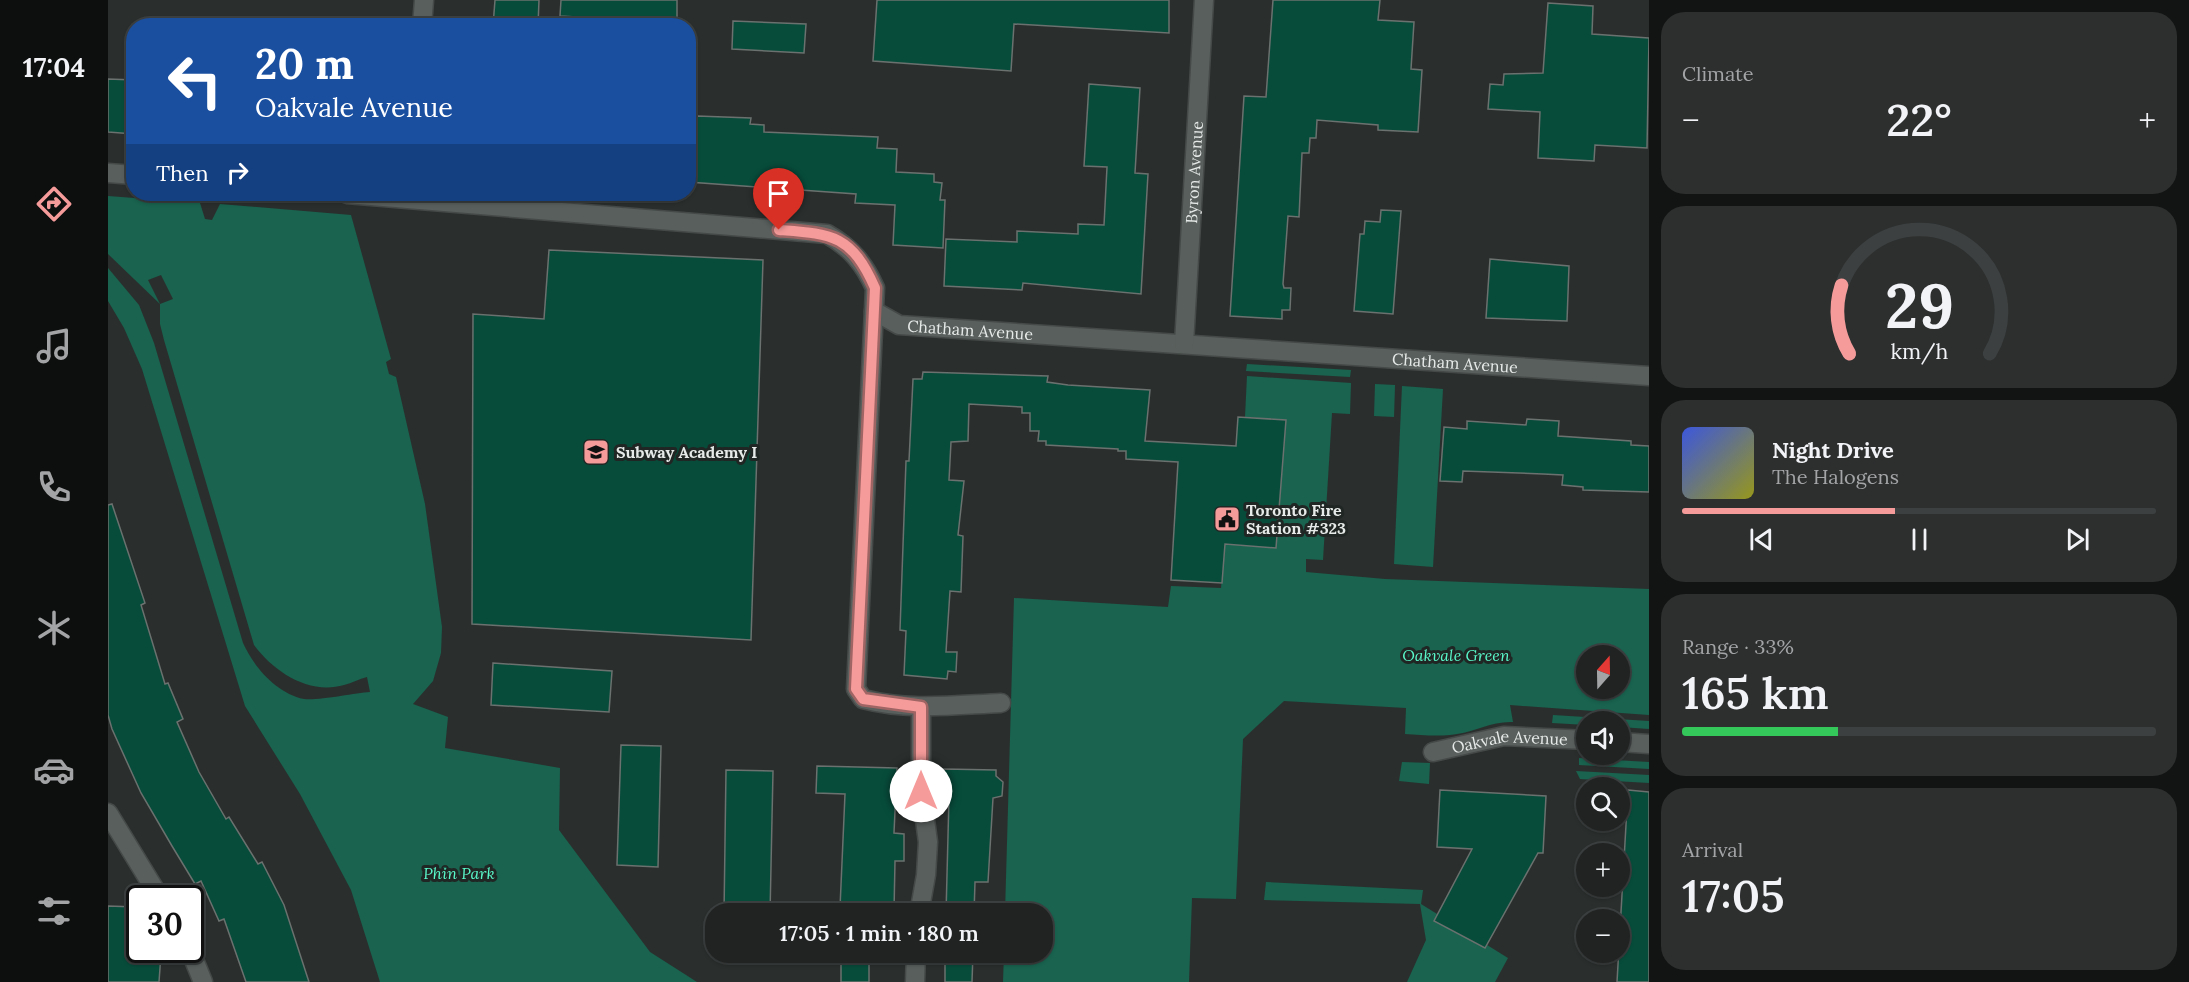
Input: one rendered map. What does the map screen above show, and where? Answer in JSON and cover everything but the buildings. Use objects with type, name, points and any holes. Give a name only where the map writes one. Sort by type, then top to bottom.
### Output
[{"type":"street","points":[[423,18],[424,0]]},
{"type":"street","name":"Byron Avenue","points":[[1184,344],[1204,0]]},
{"type":"street","points":[[108,173],[126,175]]},
{"type":"street","points":[[457,201],[827,234],[845,244],[866,267],[875,288],[856,689],[863,699],[921,707],[1001,703]]},
{"type":"street","name":"Chatham Avenue","points":[[874,311],[899,325],[1649,376]]},
{"type":"street","points":[[920,903],[926,875],[928,842],[921,791],[921,707]]},
{"type":"street","name":"Oakvale Avenue","points":[[1433,752],[1504,736],[1576,739]]},
{"type":"street","points":[[1630,743],[1649,744]]},
{"type":"street","points":[[108,813],[152,885]]},
{"type":"street","points":[[195,963],[202,982]]},
{"type":"street","points":[[915,982],[916,963]]},
{"type":"green space","name":"Phin Park","points":[[108,196],[126,197],[126,201],[200,203],[205,219],[212,220],[220,204],[351,215],[391,359],[386,362],[389,374],[396,377],[425,504],[442,627],[441,653],[433,681],[413,704],[448,717],[445,748],[560,768],[559,830],[650,952],[697,982],[380,982],[351,890],[300,794],[245,706],[142,369],[124,328],[108,301],[108,268],[139,305],[154,343],[243,643],[253,661],[275,685],[304,699],[370,692],[367,677],[331,687],[305,684],[282,672],[254,645],[164,340],[160,324],[160,304],[108,254]],"holes":[[[161,275],[173,299],[160,304],[148,280]]]},
{"type":"green space","points":[[1247,364],[1351,370],[1350,377],[1246,371]]},
{"type":"green space","name":"Oakvale Green","points":[[1247,376],[1351,383],[1350,414],[1332,413],[1323,560],[1306,559],[1306,572],[1385,579],[1649,589],[1649,715],[1630,714],[1630,711],[1593,711],[1510,705],[1513,722],[1498,723],[1464,733],[1431,736],[1405,734],[1406,708],[1284,701],[1243,739],[1236,899],[1192,898],[1189,982],[1003,982],[1004,963],[1053,963],[1053,903],[1005,903],[1014,598],[1168,607],[1171,586],[1221,588],[1225,544],[1276,547],[1286,420],[1245,417]]},
{"type":"green space","points":[[1375,384],[1395,385],[1394,417],[1374,416]]},
{"type":"green space","points":[[1402,386],[1443,389],[1433,567],[1394,564]]},
{"type":"green space","points":[[1553,715],[1576,716],[1576,724],[1552,723]]},
{"type":"green space","points":[[1630,720],[1649,721],[1649,729],[1630,728]]},
{"type":"green space","points":[[1630,761],[1649,762],[1649,769],[1579,765],[1630,765]]},
{"type":"green space","points":[[1402,762],[1430,763],[1429,784],[1399,781]]},
{"type":"green space","points":[[1576,771],[1649,775],[1649,783],[1630,782],[1630,777],[1579,777]]},
{"type":"green space","points":[[1266,882],[1423,890],[1421,904],[1508,958],[1495,982],[1407,982],[1426,940],[1420,904],[1264,900]]},
{"type":"place","name":"Subway Academy I","points":[[596,452]]},
{"type":"place","name":"Toronto Fire Station #323","points":[[1227,519]]},
{"type":"route","points":[[779,230],[827,234],[845,244],[866,267],[875,288],[856,689],[863,699],[878,703],[921,707],[921,791]]}]
